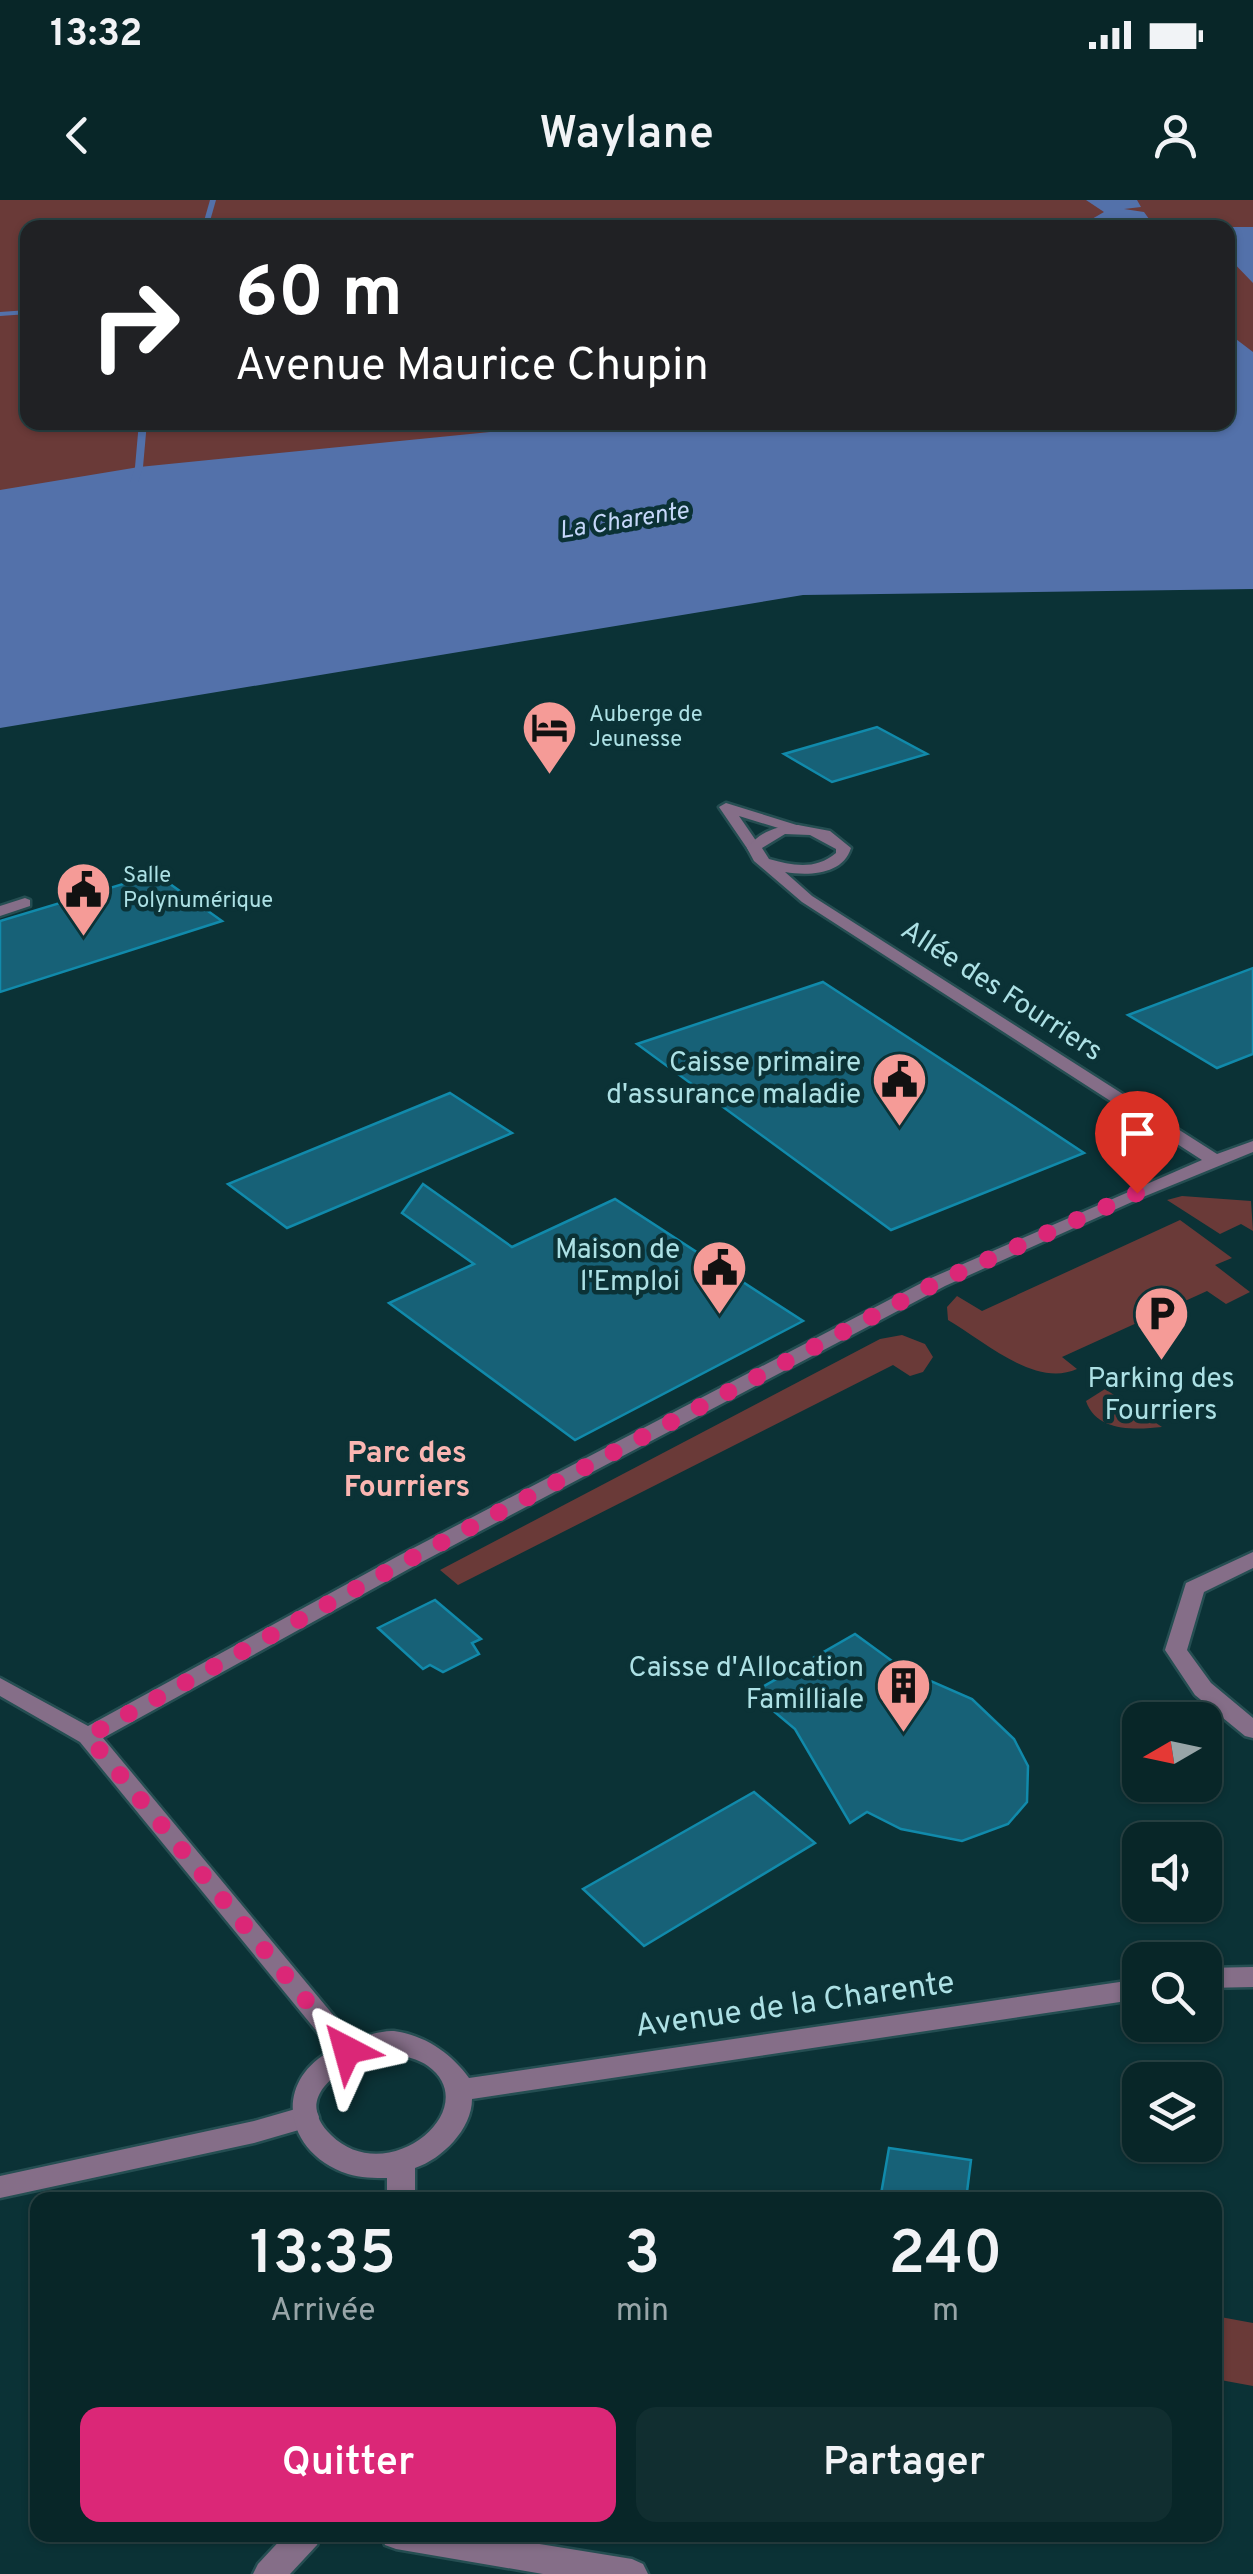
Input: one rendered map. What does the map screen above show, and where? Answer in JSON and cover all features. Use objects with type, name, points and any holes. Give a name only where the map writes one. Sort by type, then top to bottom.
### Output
[{"type":"street","name":"Allée des Fourriers","points":[[798,830],[726,807],[767,863],[807,899],[1216,1161]]},
{"type":"street","points":[[754,848],[773,833],[798,830],[823,834],[840,842],[844,854],[807,899]]},
{"type":"street","points":[[767,863],[792,870],[832,864]]},
{"type":"street","points":[[0,912],[25,902]]},
{"type":"street","points":[[88,1736],[408,1560],[938,1282],[1253,1146]]},
{"type":"street","points":[[1253,1559],[1194,1588],[1176,1650],[1204,1689],[1253,1730]]},
{"type":"street","points":[[0,1686],[88,1736],[347,2050]]},
{"type":"street","points":[[1222,1978],[1253,1977]]},
{"type":"street","name":"Avenue de la Charente","points":[[459,2090],[1122,1993]]},
{"type":"street","points":[[394,2041],[437,2056],[452,2072],[459,2090],[460,2108],[441,2143],[401,2164],[375,2166],[350,2162],[329,2152],[314,2136],[306,2117],[307,2097],[314,2079],[347,2050],[369,2043],[394,2041]]},
{"type":"street","points":[[0,2187],[254,2132],[306,2117]]},
{"type":"street","points":[[401,2164],[401,2192]]},
{"type":"street","points":[[269,2574],[299,2542]]},
{"type":"street","points":[[438,2542],[632,2574]]},
{"type":"shaded area","points":[[0,200],[1253,200],[1253,403],[1235,404],[1235,220],[20,220],[20,430],[835,430],[0,524]]},
{"type":"shaded area","points":[[1182,1196],[1251,1201],[1253,1231],[1241,1224],[1220,1234],[1167,1200]]},
{"type":"shaded area","points":[[1180,1220],[1232,1258],[1215,1265],[1250,1292],[1226,1304],[1207,1291],[1062,1357],[1077,1369],[1061,1373],[1044,1372],[1010,1360],[948,1320],[947,1307],[957,1296],[982,1311]]},
{"type":"shaded area","points":[[902,1335],[925,1344],[933,1357],[923,1372],[910,1376],[893,1365],[458,1585],[440,1570],[880,1339]]},
{"type":"shaded area","points":[[1105,1389],[1162,1427],[1118,1427],[1098,1419],[1086,1401]]},
{"type":"shaded area","points":[[1222,2317],[1253,2323],[1253,2386],[1222,2380]]},
{"type":"water","points":[[1086,200],[1137,200],[1141,207],[1124,209],[1144,212],[1150,220],[1090,220],[1104,212]]},
{"type":"water","points":[[1235,227],[1253,227],[1253,283],[1235,264]]},
{"type":"water","name":"La Charente","points":[[1235,338],[1253,352],[1253,589],[803,595],[0,728],[0,490],[139,467],[511,430],[1235,430]]},
{"type":"building","points":[[877,727],[927,754],[832,782],[784,754]]},
{"type":"building","name":"Salle Polynumérique","points":[[156,874],[222,921],[0,992],[0,921]]},
{"type":"building","points":[[1253,968],[1253,1054],[1217,1068],[1128,1015]]},
{"type":"building","name":"Caisse primaire d'assurance maladie","points":[[823,982],[1084,1153],[891,1230],[637,1044]]},
{"type":"building","points":[[450,1093],[512,1133],[287,1228],[228,1184]]},
{"type":"building","name":"Maison de l'Emploi","points":[[423,1184],[512,1247],[615,1199],[803,1321],[575,1440],[389,1303],[474,1264],[402,1213]]},
{"type":"building","points":[[435,1600],[481,1639],[472,1643],[479,1654],[443,1672],[430,1665],[423,1669],[378,1628]]},
{"type":"building","name":"Caisse d'Allocation Familliale","points":[[855,1634],[903,1669],[972,1699],[1014,1739],[1028,1766],[1027,1802],[1008,1824],[962,1841],[901,1829],[867,1812],[850,1823],[795,1729],[752,1693]]},
{"type":"building","points":[[754,1792],[815,1843],[644,1946],[583,1889]]},
{"type":"building","points":[[889,2148],[971,2160],[967,2192],[881,2192]]},
{"type":"waterway","points":[[207,220],[213,200]]},
{"type":"waterway","points":[[0,314],[20,313]]},
{"type":"waterway","points":[[134,482],[142,430]]},
{"type":"place","name":"Auberge de Jeunesse","points":[[550,777]]},
{"type":"place","name":"Salle Polynumérique","points":[[84,938]]},
{"type":"place","name":"Caisse primaire d'assurance maladie","points":[[900,1129]]},
{"type":"place","name":"Maison de l'Emploi","points":[[719,1316]]},
{"type":"place","name":"Parking des Fourriers","points":[[1161,1363]]},
{"type":"place","name":"Caisse d'Allocation Familliale","points":[[903,1734]]},
{"type":"district","name":"Parc des Fourriers","points":[[407,1471]]},
{"type":"route","points":[[347,2050],[88,1736],[408,1560],[900,1306],[938,1282],[1137,1193]]}]
